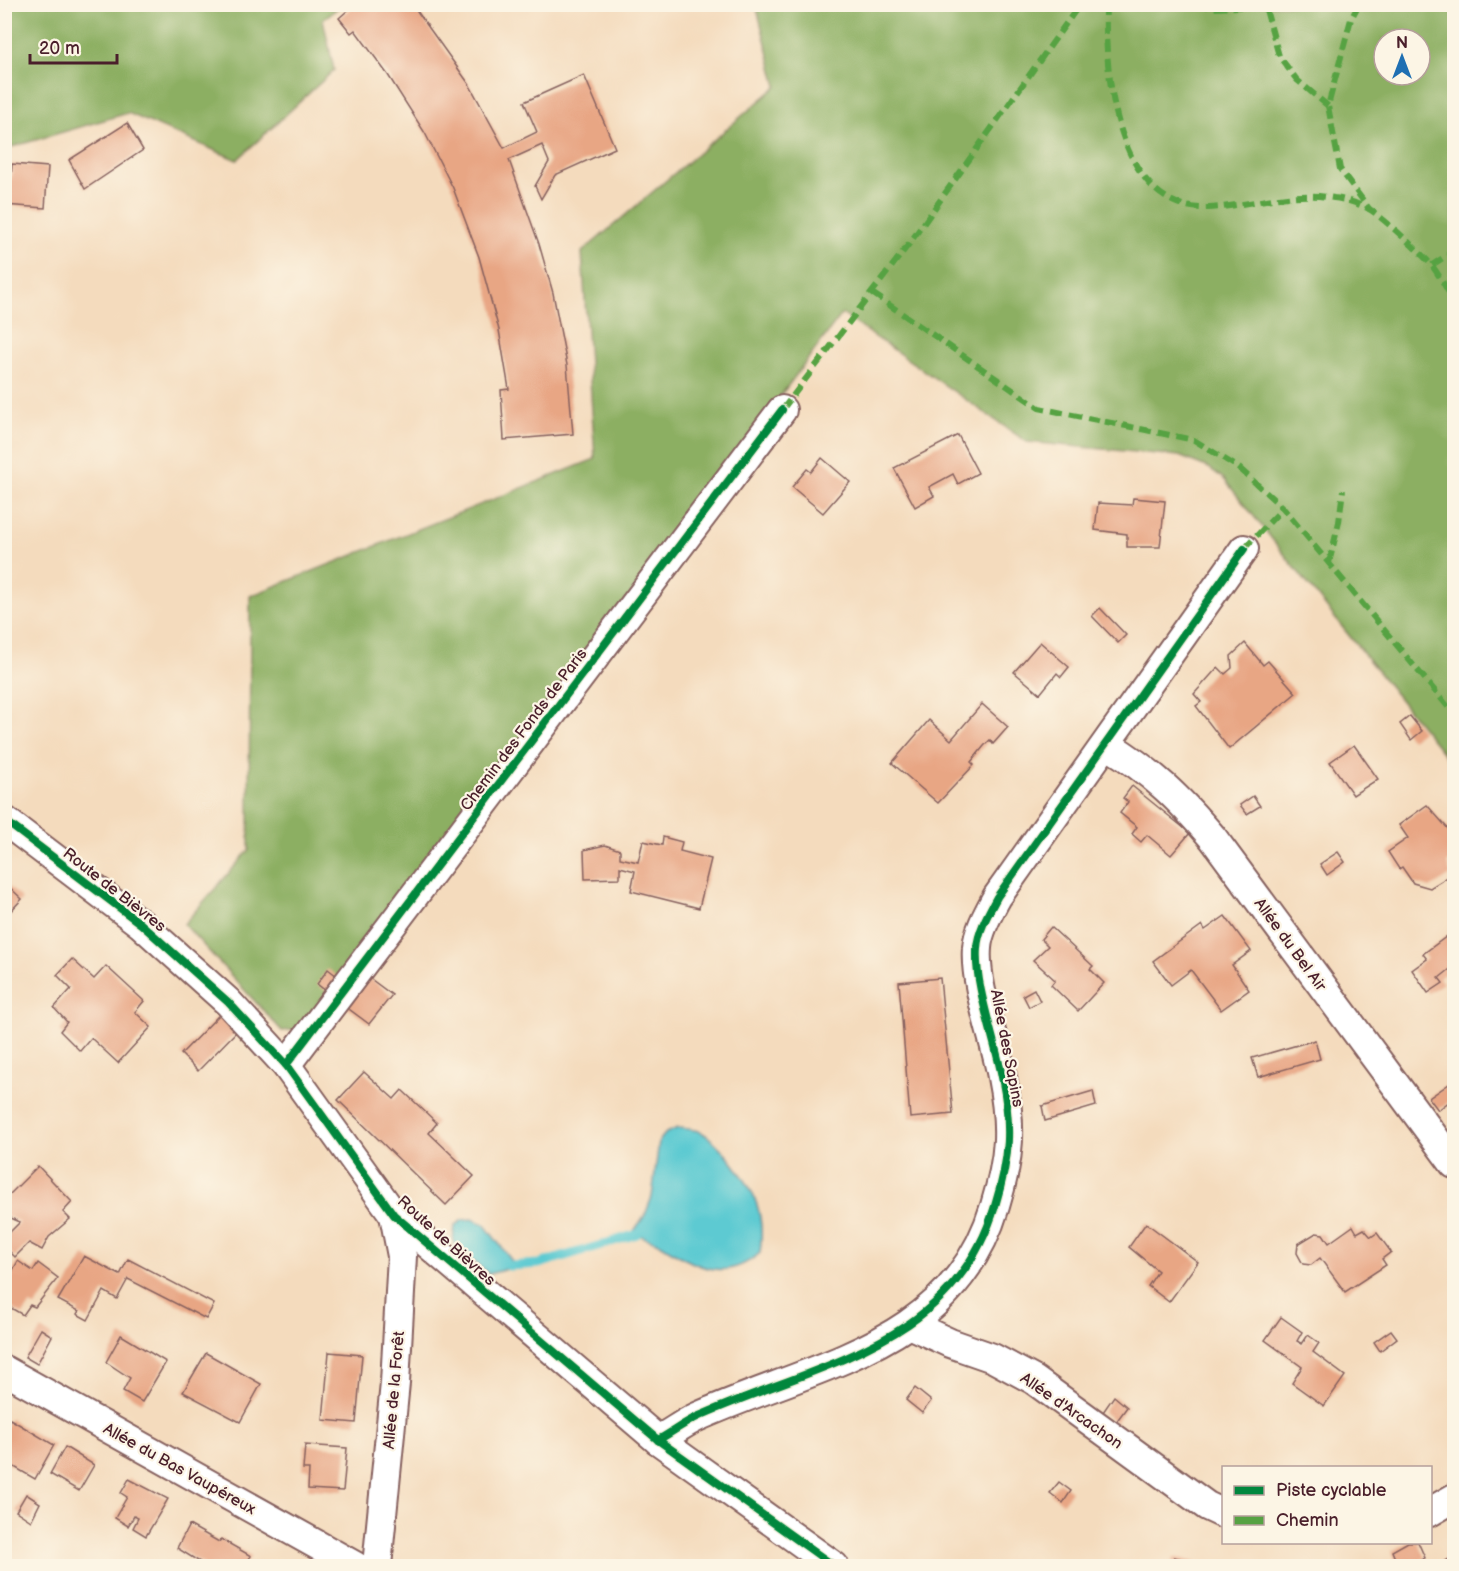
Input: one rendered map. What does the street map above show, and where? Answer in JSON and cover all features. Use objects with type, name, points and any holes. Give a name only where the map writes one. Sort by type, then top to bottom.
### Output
[{"type":"street","name":"Chemin des Fonds de Paris","points":[[286,1065],[782,410]]},
{"type":"street","name":"Allée des Sapins","points":[[658,1440],[696,1418],[871,1348],[911,1325],[942,1299],[966,1268],[988,1230],[1008,1161],[1010,1133],[1006,1096],[977,967],[977,945],[997,897],[1108,745],[1244,549]]},
{"type":"street","name":"Allée du Bel Air","points":[[1108,745],[1142,766],[1175,794],[1213,838],[1455,1164]]},
{"type":"street","name":"Route de Bièvres","points":[[4,820],[141,924],[228,1002],[286,1065],[394,1215],[658,1440],[834,1566]]},
{"type":"street","name":"Allée de la Forêt","points":[[377,1566],[395,1383],[402,1256],[394,1215]]},
{"type":"street","name":"Allée d'Arcachon","points":[[911,1325],[950,1343],[993,1358],[1034,1380],[1207,1506],[1222,1514]]},
{"type":"street","name":"Allée du Bas Vaupéreux","points":[[4,1370],[355,1566]]},
{"type":"street","points":[[1432,1511],[1455,1498]]},
{"type":"green space","points":[[5,4],[342,5],[323,19],[334,70],[237,160],[128,113],[5,149]]},
{"type":"green space","points":[[756,5],[1454,5],[1454,767],[1224,479],[1209,468],[1179,456],[1027,442],[842,314],[303,1029],[282,1031],[184,924],[249,850],[250,596],[595,459],[582,252],[777,86]]},
{"type":"water","points":[[678,1128],[698,1131],[709,1137],[733,1163],[756,1202],[761,1228],[760,1253],[734,1268],[722,1270],[698,1265],[634,1231],[645,1215],[652,1197],[659,1141],[666,1133]]},
{"type":"water","points":[[472,1219],[484,1224],[512,1261],[507,1269],[489,1274],[455,1246],[453,1240],[455,1226],[462,1220]]},
{"type":"building","points":[[355,4],[412,4],[469,84],[504,148],[537,132],[524,102],[584,75],[615,148],[555,175],[541,199],[535,186],[549,162],[542,145],[509,160],[539,244],[553,293],[567,365],[573,434],[504,440],[501,390],[509,389],[499,330],[479,257],[453,188],[425,133],[388,75],[355,30],[351,33],[339,18]]},
{"type":"building","points":[[127,123],[143,150],[85,189],[69,160]]},
{"type":"building","points":[[12,164],[48,167],[45,208],[4,205],[4,178],[11,179]]},
{"type":"building","points":[[958,435],[978,473],[958,484],[953,474],[929,487],[934,496],[915,507],[894,468]]},
{"type":"building","points":[[822,458],[850,482],[823,513],[792,487],[807,469],[811,472]]},
{"type":"building","points":[[1133,498],[1165,501],[1160,547],[1127,547],[1127,534],[1095,530],[1098,503],[1132,505]]},
{"type":"building","points":[[1100,608],[1126,635],[1118,643],[1092,616]]},
{"type":"building","points":[[1040,642],[1069,667],[1061,677],[1057,673],[1040,694],[1014,672]]},
{"type":"building","points":[[1245,643],[1263,665],[1268,661],[1296,693],[1229,749],[1196,706],[1201,702],[1194,694],[1218,667],[1225,674],[1232,668],[1231,656]]},
{"type":"building","points":[[982,704],[1008,727],[993,744],[990,740],[984,746],[971,762],[974,765],[938,803],[892,763],[929,720],[951,740]]},
{"type":"building","points":[[1410,716],[1422,731],[1411,740],[1400,724]]},
{"type":"building","points":[[1354,745],[1378,779],[1353,795],[1330,762]]},
{"type":"building","points":[[1132,786],[1190,833],[1171,855],[1147,835],[1141,842],[1132,834],[1137,827],[1120,813],[1128,802],[1123,798]]},
{"type":"building","points":[[1253,796],[1260,806],[1247,814],[1240,805]]},
{"type":"building","points":[[1427,805],[1450,831],[1454,845],[1454,858],[1447,863],[1451,875],[1430,888],[1413,883],[1402,867],[1399,869],[1388,852],[1408,838],[1399,825]]},
{"type":"building","points":[[663,837],[682,842],[680,851],[711,859],[699,908],[631,891],[635,871],[620,867],[620,878],[585,879],[584,850],[605,845],[620,850],[620,858],[638,862],[643,841],[662,845]]},
{"type":"building","points":[[1338,852],[1345,862],[1327,875],[1320,864]]},
{"type":"building","points":[[4,882],[22,899],[4,918]]},
{"type":"building","points":[[1225,916],[1251,951],[1232,965],[1249,990],[1221,1010],[1191,970],[1171,985],[1153,961],[1202,925],[1205,930]]},
{"type":"building","points":[[1051,927],[1093,966],[1090,969],[1104,983],[1078,1011],[1051,985],[1055,980],[1033,960],[1048,946],[1041,939]]},
{"type":"building","points":[[1454,931],[1454,966],[1439,978],[1443,983],[1428,993],[1412,970],[1427,959],[1423,954]]},
{"type":"building","points":[[72,959],[94,979],[106,966],[144,1001],[135,1012],[151,1027],[118,1063],[91,1038],[80,1051],[60,1031],[67,1022],[54,1008],[71,989],[57,975]]},
{"type":"building","points":[[328,969],[342,980],[331,995],[317,984]]},
{"type":"building","points":[[368,977],[392,995],[369,1024],[345,1006]]},
{"type":"building","points":[[940,978],[953,1114],[910,1118],[899,982]]},
{"type":"building","points":[[1034,989],[1040,1001],[1029,1007],[1023,995]]},
{"type":"building","points":[[223,1011],[238,1030],[198,1071],[181,1054]]},
{"type":"building","points":[[1315,1040],[1320,1059],[1258,1077],[1252,1058]]},
{"type":"building","points":[[364,1072],[394,1099],[402,1090],[437,1123],[429,1133],[474,1176],[446,1205],[338,1100]]},
{"type":"building","points":[[1449,1084],[1454,1092],[1454,1098],[1438,1110],[1429,1098]]},
{"type":"building","points":[[1093,1091],[1096,1106],[1045,1121],[1042,1106]]},
{"type":"building","points":[[38,1166],[72,1202],[63,1212],[70,1219],[49,1237],[42,1250],[29,1243],[15,1257],[4,1246],[4,1238],[20,1222],[4,1215],[4,1200]]},
{"type":"building","points":[[1146,1223],[1198,1262],[1169,1302],[1148,1286],[1158,1271],[1129,1247]]},
{"type":"building","points":[[1353,1226],[1357,1233],[1364,1229],[1371,1237],[1377,1233],[1391,1252],[1382,1259],[1386,1265],[1345,1292],[1320,1258],[1311,1265],[1303,1264],[1297,1253],[1298,1244],[1316,1233],[1323,1234],[1329,1243]]},
{"type":"building","points":[[84,1256],[120,1275],[128,1259],[214,1304],[206,1319],[128,1279],[117,1299],[104,1291],[88,1320],[77,1314],[79,1311],[58,1300]]},
{"type":"building","points":[[18,1261],[33,1271],[38,1263],[58,1278],[35,1307],[30,1305],[23,1315],[4,1304],[4,1264],[13,1270]]},
{"type":"building","points":[[1281,1317],[1302,1332],[1297,1341],[1302,1344],[1308,1335],[1319,1343],[1313,1352],[1345,1376],[1324,1406],[1292,1383],[1302,1367],[1265,1340]]},
{"type":"building","points":[[41,1329],[52,1336],[37,1364],[25,1357]]},
{"type":"building","points":[[1391,1330],[1397,1338],[1380,1351],[1374,1342]]},
{"type":"building","points":[[121,1335],[166,1362],[142,1402],[123,1391],[130,1378],[106,1362]]},
{"type":"building","points":[[329,1352],[362,1355],[356,1423],[323,1420]]},
{"type":"building","points":[[206,1353],[261,1384],[240,1422],[183,1392]]},
{"type":"building","points":[[915,1388],[931,1401],[922,1413],[906,1400]]},
{"type":"building","points":[[1114,1396],[1127,1407],[1116,1422],[1103,1412]]},
{"type":"building","points":[[10,1419],[54,1445],[35,1479],[4,1461],[4,1429]]},
{"type":"building","points":[[305,1445],[347,1448],[343,1491],[308,1489],[309,1469],[303,1469]]},
{"type":"building","points":[[65,1447],[94,1465],[79,1491],[50,1474]]},
{"type":"building","points":[[129,1479],[168,1499],[146,1536],[133,1528],[138,1518],[134,1516],[128,1526],[115,1518],[127,1497],[121,1493]]},
{"type":"building","points":[[1059,1482],[1071,1491],[1063,1503],[1050,1493]]},
{"type":"building","points":[[26,1494],[40,1503],[31,1521],[16,1511]]},
{"type":"building","points":[[189,1525],[251,1556],[244,1566],[206,1566],[177,1548]]},
{"type":"building","points":[[1404,1544],[1419,1544],[1425,1558],[1413,1564],[1415,1566],[1398,1566],[1392,1551]]},
{"type":"building","points":[[1454,1556],[1454,1566],[1437,1566]]},
{"type":"building","points":[[1174,1557],[1210,1566],[1171,1566]]},
{"type":"waterway","points":[[509,1266],[539,1264],[637,1234]]},
{"type":"marked path","points":[[782,410],[909,244],[1080,4]]},
{"type":"marked path","points":[[1106,4],[1108,65],[1113,99],[1122,133],[1135,163],[1153,187],[1177,203],[1208,208],[1302,196],[1318,196],[1356,204],[1375,213],[1421,254],[1433,267],[1454,301]]},
{"type":"marked path","points":[[1197,4],[1213,8],[1265,6],[1279,56],[1297,80],[1328,106]]},
{"type":"marked path","points":[[1359,4],[1351,19],[1328,106],[1340,169],[1370,210]]},
{"type":"marked path","points":[[1432,265],[1454,251]]},
{"type":"marked path","points":[[872,293],[1039,408],[1194,440],[1239,468],[1283,508],[1454,714]]},
{"type":"marked path","points":[[1329,563],[1339,522],[1343,490]]},
{"type":"marked path","points":[[1244,549],[1283,508]]},
{"type":"cycle path","points":[[286,1065],[782,410]]},
{"type":"cycle path","points":[[658,1440],[697,1417],[832,1364],[874,1344],[913,1321],[947,1291],[975,1253],[995,1206],[1004,1172],[1008,1142],[1007,1111],[1002,1077],[986,1012],[977,962],[977,948],[982,928],[997,897],[1244,549]]},
{"type":"cycle path","points":[[4,820],[141,924],[228,1002],[286,1065],[394,1215],[658,1440],[834,1566]]}]
